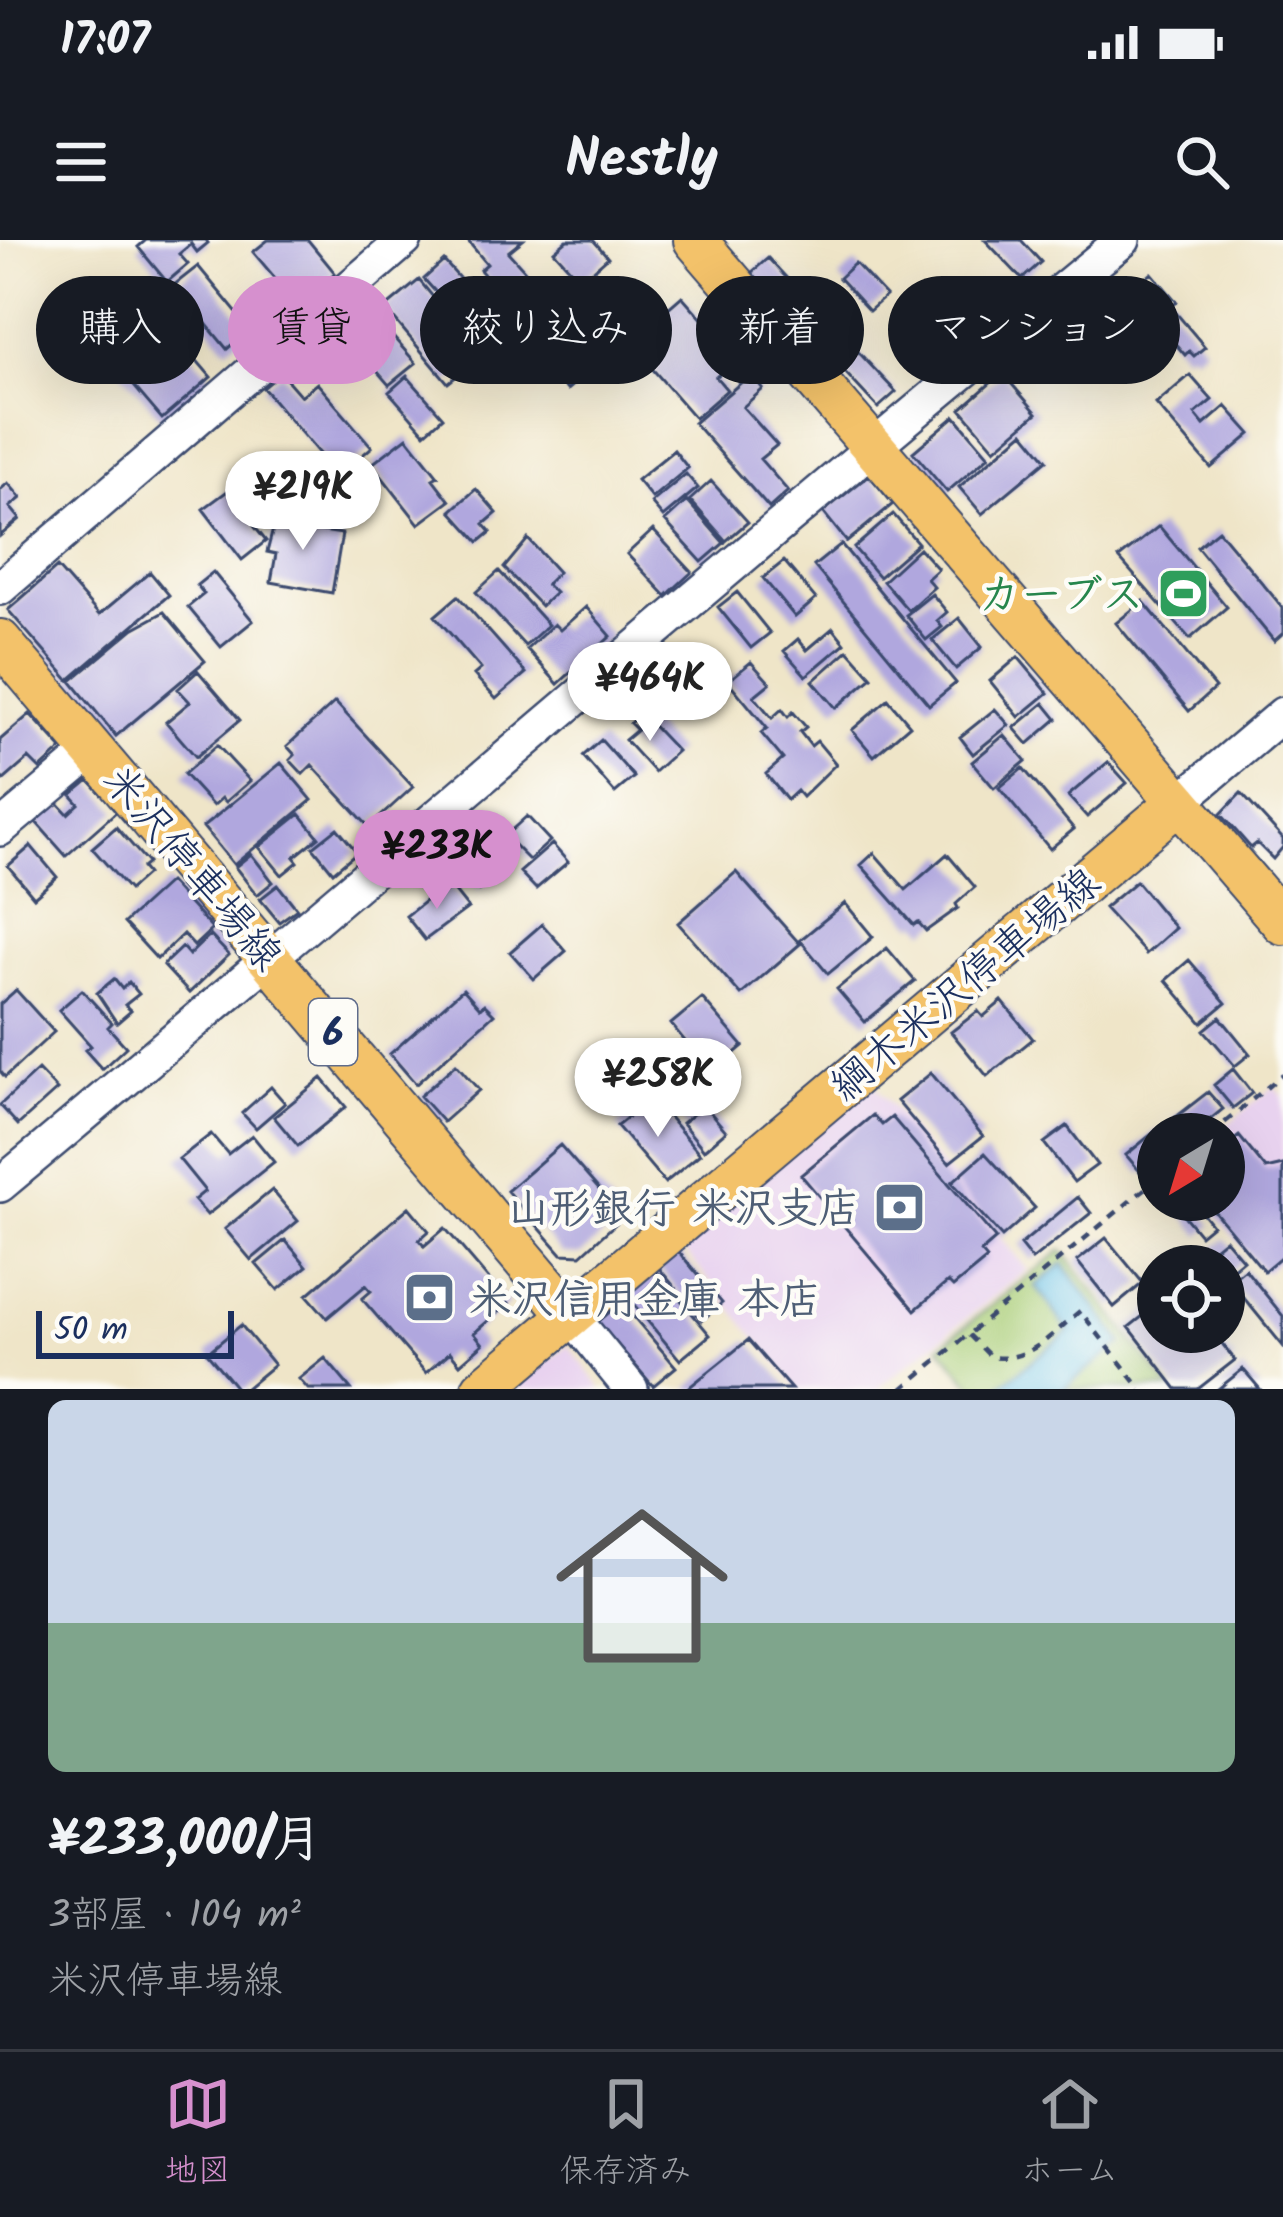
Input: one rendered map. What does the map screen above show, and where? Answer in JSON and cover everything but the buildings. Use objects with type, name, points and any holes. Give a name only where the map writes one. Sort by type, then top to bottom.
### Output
[{"type":"main road","points":[[695,240],[1283,923]]},
{"type":"main road","name":"米沢停車場線","points":[[0,641],[572,1315]]},
{"type":"main road","name":"綱木米沢停車場線","points":[[484,1389],[1179,802]]},
{"type":"street","points":[[0,589],[405,240]]},
{"type":"street","points":[[0,1185],[874,444],[1123,240]]},
{"type":"street","points":[[1179,802],[1283,714]]},
{"type":"street","points":[[0,829],[94,750]]},
{"type":"street","points":[[572,1315],[631,1389]]},
{"type":"path","points":[[1236,1113],[1283,1074]]},
{"type":"path","points":[[902,1389],[1137,1195]]},
{"type":"path","points":[[969,1334],[992,1357],[1003,1359],[1034,1350],[1080,1312],[1141,1389]]},
{"type":"shaded area","name":"山形銀行 米沢支店","points":[[873,1084],[1028,1270],[877,1389],[798,1389],[681,1247]]},
{"type":"shaded area","points":[[1274,1086],[1283,1097],[1283,1257],[1264,1273],[1221,1221],[1245,1221],[1245,1113],[1241,1113]]},
{"type":"shaded area","points":[[568,1345],[602,1389],[514,1389]]},
{"type":"green space","points":[[1062,1250],[1137,1346],[1137,1353],[1143,1353],[1171,1389],[975,1389],[940,1346]]},
{"type":"water","points":[[1063,1264],[1123,1343],[1063,1389],[996,1389],[1069,1332],[1036,1286]]},
{"type":"place","name":"カーブス","points":[[1183,593]]},
{"type":"place","name":"山形銀行 米沢支店","points":[[899,1207]]},
{"type":"place","name":"米沢信用金庫 本店","points":[[430,1298]]}]
